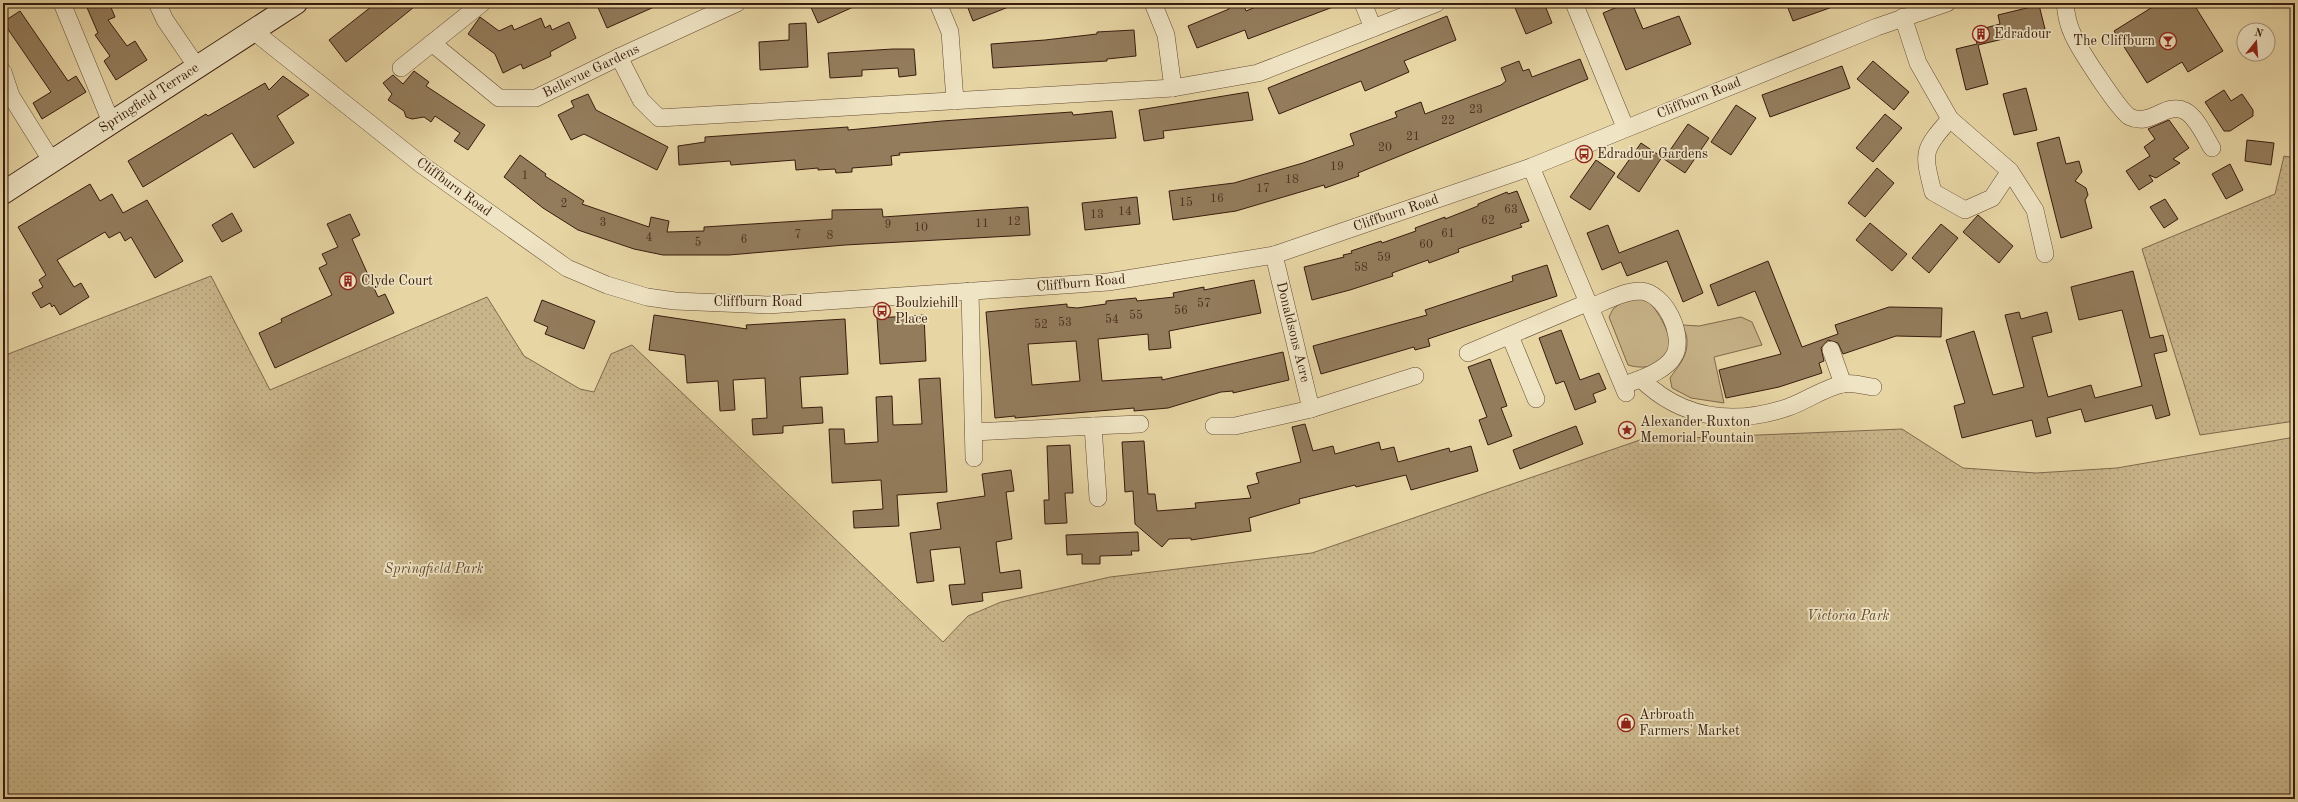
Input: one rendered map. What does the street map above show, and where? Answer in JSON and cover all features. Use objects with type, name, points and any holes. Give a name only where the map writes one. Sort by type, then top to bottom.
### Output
[{"type":"street","points":[[62,3],[112,122]]},
{"type":"street","points":[[157,3],[165,20],[198,67]]},
{"type":"street","name":"Springfield Terrace","points":[[3,193],[51,160],[296,3]]},
{"type":"street","points":[[401,68],[482,3]]},
{"type":"street","name":"Bellevue Gardens","points":[[432,43],[499,98],[536,98],[619,57],[737,3]]},
{"type":"street","points":[[938,3],[950,32],[955,101]]},
{"type":"street","points":[[1153,3],[1166,35],[1173,88]]},
{"type":"street","points":[[1363,3],[1373,28]]},
{"type":"street","points":[[619,57],[641,100],[659,118],[1173,88],[1258,73],[1437,3]]},
{"type":"street","points":[[1574,3],[1625,127]]},
{"type":"street","name":"Cliffburn Road","points":[[255,30],[261,37],[422,165],[567,268],[607,286],[647,297],[675,301],[768,305],[1108,282],[1274,255],[1531,167],[1625,127],[1902,17],[1947,3]]},
{"type":"street","points":[[2064,3],[2067,20],[2073,36],[2123,112],[2140,120],[2148,119],[2168,109],[2176,108],[2186,111],[2193,118],[2212,148]]},
{"type":"street","points":[[1902,17],[1918,63],[1950,119],[2010,171],[2035,210],[2045,254]]},
{"type":"street","points":[[3,72],[11,96],[51,160]]},
{"type":"street","points":[[1950,119],[1931,141],[1925,160],[1933,192],[1965,210],[1992,198],[2010,171]]},
{"type":"street","points":[[1468,353],[1590,305],[1631,292],[1642,291],[1652,295],[1662,303],[1676,332],[1678,343],[1674,355],[1663,367],[1624,389],[1590,305],[1531,167]]},
{"type":"street","name":"Donaldsons Acre","points":[[1274,255],[1311,409]]},
{"type":"street","points":[[970,291],[974,458]]},
{"type":"street","points":[[1510,336],[1536,399]]},
{"type":"street","points":[[1831,350],[1843,384]]},
{"type":"street","points":[[1214,426],[1236,426],[1311,409],[1415,376]]},
{"type":"street","points":[[1641,379],[1672,403],[1694,413],[1723,417],[1738,417],[1787,408],[1843,384],[1873,387]]},
{"type":"street","points":[[974,432],[1140,424]]},
{"type":"street","points":[[1093,426],[1098,498]]},
{"type":"green space","points":[[2284,156],[2295,158],[2295,421],[2200,435],[2142,249],[2275,194]]},
{"type":"green space","points":[[211,276],[270,390],[487,297],[524,356],[580,389],[594,392],[611,354],[632,345],[943,642],[968,616],[1001,602],[1110,577],[1312,553],[1640,440],[1902,429],[1963,468],[2036,473],[2117,468],[2295,437],[2295,799],[3,799],[3,356]]},
{"type":"green space","points":[[1626,299],[1644,299],[1653,307],[1662,320],[1670,341],[1670,346],[1668,353],[1659,363],[1647,367],[1628,365],[1609,317],[1613,309]]},
{"type":"green space","points":[[1741,317],[1752,322],[1762,345],[1714,357],[1724,403],[1691,398],[1672,388],[1670,378],[1682,361],[1687,346],[1687,338],[1683,325],[1699,326]]},
{"type":"building","points":[[85,3],[109,3],[115,17],[108,20],[127,46],[135,41],[147,60],[116,80],[104,61],[110,56],[95,35],[98,33]]},
{"type":"building","points":[[376,3],[419,3],[346,62],[329,40]]},
{"type":"building","points":[[596,3],[663,3],[607,28]]},
{"type":"building","points":[[809,3],[862,3],[818,23]]},
{"type":"building","points":[[966,3],[1016,3],[1016,4],[973,21]]},
{"type":"building","points":[[1226,3],[1243,3],[1246,11],[1265,3],[1341,4],[1248,39],[1245,30],[1197,48],[1188,26],[1229,9]]},
{"type":"building","points":[[1513,3],[1544,3],[1552,23],[1526,34]]},
{"type":"building","points":[[1627,3],[1632,3],[1643,29],[1679,16],[1691,44],[1626,70],[1603,13]]},
{"type":"building","points":[[1786,3],[1838,3],[1838,5],[1793,21]]},
{"type":"building","name":"The Cliffburn","points":[[2159,3],[2193,3],[2223,51],[2188,72],[2182,62],[2147,83],[2114,31]]},
{"type":"building","points":[[2039,5],[2045,29],[1978,45],[1988,84],[1966,90],[1956,49],[1977,44],[1974,31],[2000,24],[1998,15]]},
{"type":"building","points":[[20,11],[68,81],[76,76],[86,92],[42,119],[33,103],[51,92],[3,22]]},
{"type":"building","points":[[1447,16],[1456,40],[1404,61],[1409,72],[1365,91],[1361,81],[1279,114],[1268,88]]},
{"type":"building","points":[[480,17],[499,31],[512,25],[514,30],[541,18],[545,28],[550,25],[552,30],[569,22],[576,38],[550,52],[551,56],[523,69],[521,64],[503,73],[495,54],[468,34]]},
{"type":"building","points":[[806,23],[808,67],[760,70],[759,42],[789,40],[789,24]]},
{"type":"building","points":[[1134,30],[1136,56],[1107,59],[1107,61],[993,68],[991,44],[1045,40],[1097,34],[1097,32]]},
{"type":"building","points":[[914,49],[916,75],[899,77],[898,68],[862,70],[862,76],[830,78],[828,53]]},
{"type":"building","points":[[1580,59],[1588,79],[1358,173],[1359,176],[1325,188],[1324,185],[1236,211],[1173,220],[1169,191],[1234,183],[1303,163],[1354,145],[1350,134],[1397,117],[1395,112],[1421,102],[1425,114],[1501,85],[1506,81],[1501,68],[1519,61],[1523,71],[1529,69],[1532,77]]},
{"type":"building","points":[[1873,61],[1909,92],[1894,110],[1857,79]]},
{"type":"building","points":[[1842,66],[1850,88],[1770,117],[1762,95]]},
{"type":"building","points":[[414,71],[429,82],[426,86],[485,125],[468,150],[454,141],[460,133],[435,116],[431,122],[424,117],[412,119],[406,117],[404,111],[388,100],[392,94],[383,83],[393,75],[403,84]]},
{"type":"building","points":[[283,76],[309,95],[277,116],[294,143],[254,168],[232,133],[143,187],[128,161],[206,114],[208,116],[265,83],[269,90]]},
{"type":"building","points":[[2026,88],[2037,130],[2014,135],[2003,94]]},
{"type":"building","points":[[2224,90],[2231,101],[2242,94],[2253,110],[2253,116],[2230,131],[2224,131],[2205,102]]},
{"type":"building","points":[[1248,92],[1253,120],[1163,131],[1164,138],[1144,141],[1139,110]]},
{"type":"building","points":[[588,94],[596,110],[668,147],[657,170],[584,134],[571,140],[558,115],[574,107],[571,101]]},
{"type":"building","points":[[1736,105],[1756,118],[1731,155],[1711,142]]},
{"type":"building","points":[[1112,111],[1116,138],[899,153],[900,155],[891,156],[892,165],[852,168],[852,172],[836,173],[835,169],[818,170],[818,168],[796,170],[795,160],[731,165],[730,161],[679,165],[678,146],[705,142],[705,137],[848,127],[848,130],[942,121],[1072,112],[1073,115]]},
{"type":"building","points":[[1885,114],[1902,128],[1873,162],[1856,148]]},
{"type":"building","points":[[2169,120],[2189,148],[2173,159],[2180,163],[2156,178],[2149,175],[2153,181],[2139,190],[2126,171],[2150,156],[2144,147],[2155,139],[2148,129]]},
{"type":"building","points":[[1688,124],[1709,138],[1685,173],[1664,159]]},
{"type":"building","points":[[2059,137],[2066,164],[2079,161],[2082,172],[2075,181],[2086,188],[2088,195],[2085,200],[2092,228],[2061,238],[2037,143]]},
{"type":"building","points":[[2247,140],[2274,143],[2271,165],[2245,161]]},
{"type":"building","points":[[1641,143],[1662,157],[1639,192],[1617,177]]},
{"type":"building","points":[[520,155],[546,174],[545,176],[584,201],[582,204],[649,227],[651,217],[669,221],[667,232],[704,231],[704,227],[832,219],[832,210],[882,209],[883,217],[1028,207],[1030,235],[845,245],[729,255],[663,255],[634,249],[578,230],[543,208],[504,177]]},
{"type":"building","points":[[1596,160],[1615,173],[1590,210],[1570,197]]},
{"type":"building","points":[[2230,164],[2243,190],[2226,199],[2212,174]]},
{"type":"building","points":[[1877,168],[1894,183],[1865,217],[1848,203]]},
{"type":"building","points":[[90,184],[100,201],[112,194],[123,213],[147,200],[183,261],[155,278],[131,237],[125,241],[120,232],[109,238],[105,232],[57,260],[74,287],[81,283],[89,297],[60,315],[54,305],[52,307],[50,303],[41,308],[32,293],[43,287],[39,280],[46,275],[18,227]]},
{"type":"building","points":[[1517,191],[1529,221],[1520,224],[1522,227],[1458,249],[1459,252],[1429,263],[1428,260],[1392,273],[1393,276],[1350,290],[1312,300],[1304,267],[1344,257],[1343,255],[1352,253],[1351,251],[1381,241],[1382,243],[1416,231],[1415,228],[1445,217],[1445,219],[1478,206],[1478,204],[1507,192],[1508,194]]},
{"type":"building","points":[[1137,197],[1140,224],[1085,230],[1082,203]]},
{"type":"building","points":[[2165,199],[2178,219],[2164,228],[2150,207]]},
{"type":"building","points":[[232,213],[242,231],[222,242],[212,225]]},
{"type":"building","name":"Clyde Court","points":[[350,214],[360,235],[352,239],[378,297],[385,294],[394,313],[275,368],[259,333],[282,322],[281,319],[332,295],[319,268],[327,264],[322,254],[338,247],[327,224]]},
{"type":"building","points":[[1978,215],[2013,246],[1999,263],[1963,232]]},
{"type":"building","points":[[1870,223],[1907,254],[1892,271],[1856,240]]},
{"type":"building","points":[[1941,224],[1958,238],[1929,273],[1912,258]]},
{"type":"building","points":[[1608,225],[1619,253],[1678,230],[1703,293],[1683,302],[1667,261],[1627,276],[1621,262],[1602,270],[1587,233]]},
{"type":"building","points":[[1768,261],[1802,347],[1838,334],[1835,325],[1889,307],[1942,308],[1941,337],[1896,336],[1843,354],[1838,343],[1828,340],[1821,348],[1824,361],[1819,363],[1822,373],[1779,387],[1726,398],[1719,370],[1781,354],[1755,291],[1718,306],[1710,285]]},
{"type":"building","points":[[1547,265],[1557,296],[1428,339],[1430,346],[1415,350],[1414,347],[1321,374],[1313,346],[1427,315],[1425,310],[1513,281],[1512,276]]},
{"type":"building","points":[[2133,271],[2150,338],[2163,335],[2167,351],[2154,354],[2170,415],[2156,419],[2152,405],[2085,422],[2081,409],[2047,418],[2051,433],[2036,437],[2032,420],[1962,438],[1954,406],[1965,403],[1946,340],[1974,331],[1993,395],[2024,387],[2005,315],[2019,312],[2021,319],[2047,312],[2052,332],[2032,337],[2048,397],[2091,385],[2095,398],[2142,386],[2122,310],[2079,320],[2071,287]]},
{"type":"building","points":[[1254,280],[1261,313],[1169,331],[1171,348],[1149,350],[1148,334],[1098,339],[1102,381],[1162,377],[1162,380],[1283,352],[1289,380],[1233,393],[1233,391],[1221,392],[1168,408],[1134,411],[1134,408],[1015,418],[1015,416],[995,418],[986,312],[1067,304],[1067,307],[1077,308],[1106,304],[1106,301],[1136,298],[1137,301],[1174,297],[1173,293],[1204,287],[1204,290]],"holes":[[[1076,341],[1080,381],[1032,385],[1028,344]]]},
{"type":"building","points":[[542,300],[595,321],[584,349],[545,334],[548,327],[534,321]]},
{"type":"building","points":[[654,315],[747,329],[746,325],[845,319],[848,374],[800,377],[802,408],[822,407],[823,423],[783,426],[783,433],[753,435],[752,419],[767,418],[765,378],[733,380],[735,410],[720,411],[718,381],[687,383],[685,355],[649,350]]},
{"type":"building","points":[[924,315],[926,361],[880,364],[877,318]]},
{"type":"building","points":[[1561,330],[1580,380],[1599,373],[1606,389],[1593,394],[1596,402],[1575,410],[1564,381],[1556,384],[1539,338]]},
{"type":"building","points":[[1490,359],[1507,406],[1501,408],[1512,436],[1488,445],[1479,420],[1487,417],[1468,367]]},
{"type":"building","points":[[940,378],[947,492],[897,495],[899,526],[854,528],[853,511],[883,509],[881,480],[832,483],[829,429],[844,429],[845,444],[878,442],[876,397],[892,396],[893,425],[922,424],[919,379]]},
{"type":"building","points":[[1305,424],[1313,451],[1333,446],[1335,454],[1379,442],[1381,450],[1394,447],[1398,462],[1449,448],[1450,452],[1471,446],[1478,471],[1411,490],[1406,475],[1356,487],[1355,485],[1299,499],[1300,503],[1249,518],[1251,531],[1191,540],[1191,538],[1169,539],[1162,547],[1135,524],[1133,491],[1125,492],[1122,442],[1144,441],[1148,494],[1155,494],[1157,511],[1196,508],[1195,503],[1251,498],[1247,486],[1259,483],[1256,473],[1301,462],[1292,427]]},
{"type":"building","points":[[1576,426],[1583,444],[1520,469],[1513,450]]},
{"type":"building","points":[[1070,445],[1073,493],[1065,493],[1067,523],[1045,524],[1044,500],[1049,500],[1047,446]]},
{"type":"building","points":[[1011,470],[1014,491],[1006,492],[1012,539],[996,542],[1000,573],[1020,570],[1022,588],[982,593],[983,601],[952,605],[949,585],[965,584],[960,547],[930,550],[934,581],[917,583],[910,533],[941,529],[937,503],[985,496],[982,474]]},
{"type":"building","points":[[1138,532],[1139,551],[1131,551],[1132,555],[1100,556],[1100,564],[1082,564],[1082,554],[1067,555],[1066,535]]},
{"type":"place","name":"Edradour","points":[[1981,34]]},
{"type":"place","name":"The Cliffburn","points":[[2168,41]]},
{"type":"place","name":"Edradour Gardens","points":[[1584,154]]},
{"type":"place","name":"Clyde Court","points":[[348,281]]},
{"type":"place","name":"Boulziehill Place","points":[[882,311]]},
{"type":"place","name":"Alexander Ruxton Memorial Fountain","points":[[1627,430]]},
{"type":"place","name":"Arbroath Farmers' Market","points":[[1626,723]]},
{"type":"park label","name":"Springfield Park","points":[[434,569]]},
{"type":"park label","name":"Victoria Park","points":[[1848,616]]}]
